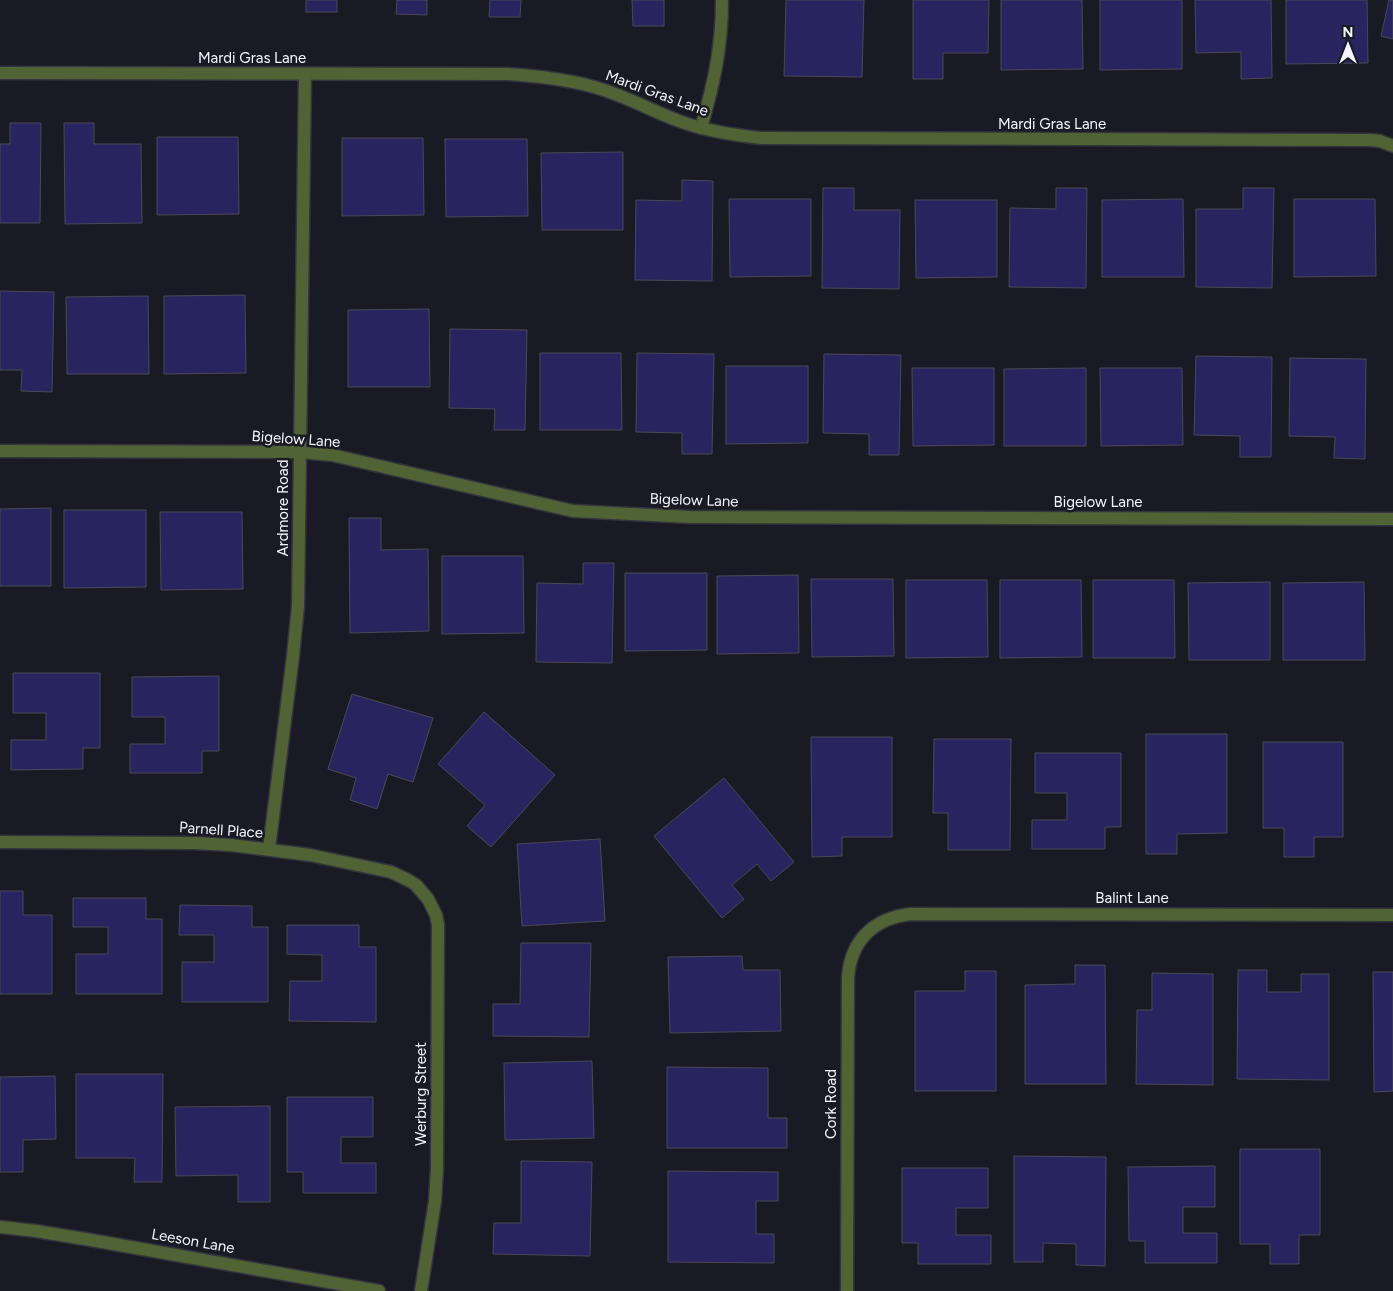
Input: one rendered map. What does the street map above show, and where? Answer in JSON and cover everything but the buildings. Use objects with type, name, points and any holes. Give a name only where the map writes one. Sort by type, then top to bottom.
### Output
[{"type":"street","points":[[701,128],[714,83],[718,59],[722,0]]},
{"type":"street","name":"Mardi Gras Lane","points":[[0,73],[508,74],[567,80],[595,87],[623,96],[679,121],[701,128],[749,137],[785,139],[1359,140],[1380,141],[1393,146]]},
{"type":"street","name":"Ardmore Road","points":[[269,850],[298,606],[305,74]]},
{"type":"street","name":"Bigelow Lane","points":[[0,451],[299,452],[332,455],[573,511],[690,517],[1393,519]]},
{"type":"street","name":"Parnell Place","points":[[0,842],[194,843],[310,855],[391,872],[416,885],[428,899]]},
{"type":"street","name":"Werburg Street","points":[[422,1291],[435,1201],[438,1137],[438,934],[436,916],[428,899]]},
{"type":"street","name":"Balint Lane","points":[[874,926],[892,917],[911,914],[1393,915]]},
{"type":"street","name":"Cork Road","points":[[847,1291],[848,967],[860,940],[874,926]]},
{"type":"street","name":"Leeson Lane","points":[[0,1227],[91,1240],[379,1291]]}]
